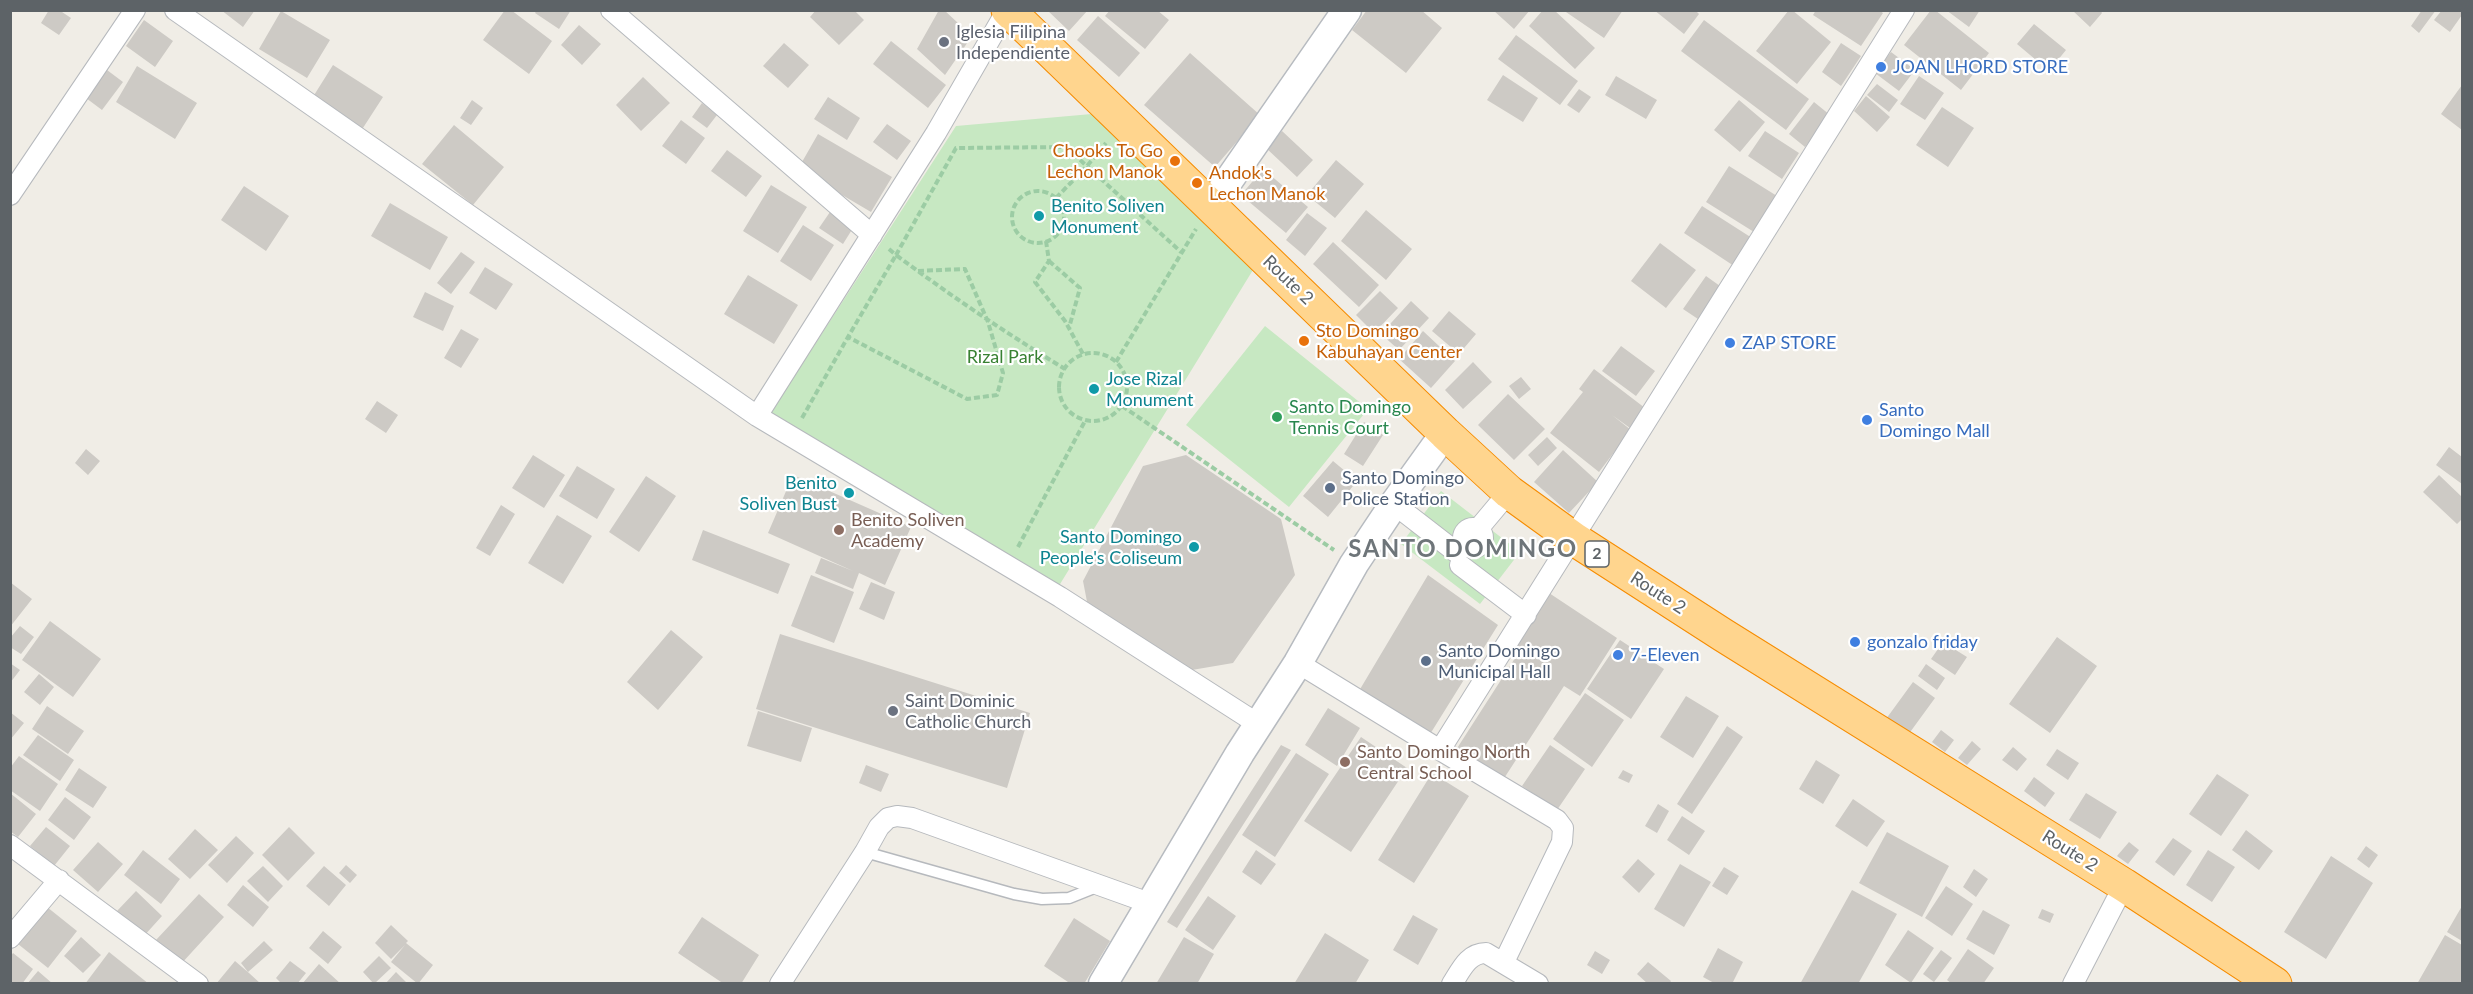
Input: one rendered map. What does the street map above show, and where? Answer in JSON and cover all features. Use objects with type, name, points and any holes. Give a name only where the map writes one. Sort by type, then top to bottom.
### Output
[{"type":"highway","name":"Route 2","points":[[1007,10],[1509,492],[1574,539],[1723,635],[2124,885],[2276,984]]},
{"type":"street","points":[[10,195],[135,10]]},
{"type":"street","points":[[175,10],[757,416],[1060,597],[1258,724]]},
{"type":"street","points":[[611,10],[872,235]]},
{"type":"street","points":[[757,416],[936,133],[1007,10]]},
{"type":"street","points":[[1211,206],[1347,10]]},
{"type":"street","points":[[1440,750],[1904,10]]},
{"type":"street","points":[[1103,984],[1258,724],[1298,663],[1354,564],[1445,433]]},
{"type":"street","points":[[1463,552],[1509,492]]},
{"type":"street","points":[[1391,508],[1463,552],[1529,611]]},
{"type":"street","points":[[1298,663],[1557,820],[1563,828],[1563,843],[1504,962]]},
{"type":"street","points":[[780,984],[879,827],[888,818],[897,816],[912,818],[1152,904]]},
{"type":"street","points":[[10,846],[198,984]]},
{"type":"street","points":[[10,939],[59,880]]},
{"type":"street","points":[[2073,984],[2124,885]]},
{"type":"street","points":[[1452,984],[1467,961],[1479,953],[1489,954],[1538,984]]},
{"type":"lane","points":[[865,852],[1014,894],[1042,899],[1069,898],[1099,886]]},
{"type":"path","points":[[1056,198],[1087,166],[1123,121]]},
{"type":"path","points":[[800,422],[956,148],[1066,147],[1180,252]]},
{"type":"path","points":[[1041,191],[1056,198],[1064,214],[1060,231],[1046,241],[1038,243],[1022,237],[1012,223],[1014,206],[1025,194],[1041,191]]},
{"type":"path","points":[[1116,362],[1180,252],[1211,206]]},
{"type":"path","points":[[872,235],[988,322],[1065,369]]},
{"type":"path","points":[[1046,241],[1048,261],[1035,282],[1069,328],[1083,354]]},
{"type":"path","points":[[1048,261],[1080,288],[1069,328]]},
{"type":"path","points":[[848,338],[967,399],[997,395],[1003,374],[988,322],[965,269],[918,271]]},
{"type":"path","points":[[1083,354],[1107,355],[1116,362],[1124,371],[1127,383],[1127,395],[1122,406],[1106,419],[1085,420],[1075,417],[1062,400],[1060,379],[1065,369],[1072,360],[1083,354]]},
{"type":"path","points":[[1122,406],[1354,564]]},
{"type":"path","points":[[1013,555],[1085,420]]},
{"type":"green space","name":"Rizal Park","points":[[1103,113],[1256,265],[1057,589],[770,414],[956,126]]},
{"type":"green space","name":"Santo Domingo Tennis Court","points":[[1265,326],[1368,409],[1289,507],[1186,425]]},
{"type":"green space","points":[[1441,491],[1520,552],[1480,604],[1401,544]]},
{"type":"building","points":[[49,10],[59,10],[71,18],[59,35],[41,23]]},
{"type":"building","points":[[221,10],[255,10],[243,27]]},
{"type":"building","points":[[505,10],[511,10],[552,41],[529,74],[483,40]]},
{"type":"building","points":[[537,10],[571,10],[559,29],[535,13]]},
{"type":"building","points":[[816,10],[854,10],[864,20],[839,45],[810,17]]},
{"type":"building","name":"Iglesia Filipina Independiente","points":[[939,10],[944,10],[972,36],[945,75],[917,49]]},
{"type":"building","points":[[1047,10],[1088,10],[1069,31]]},
{"type":"building","points":[[1110,10],[1157,10],[1169,20],[1145,49],[1105,16]]},
{"type":"building","points":[[1367,10],[1421,10],[1442,28],[1406,73],[1352,30]]},
{"type":"building","points":[[1493,10],[1530,10],[1514,29]]},
{"type":"building","points":[[1543,10],[1554,10],[1595,48],[1575,69],[1529,26]]},
{"type":"building","points":[[1563,10],[1623,10],[1604,38]]},
{"type":"building","points":[[1654,10],[1695,10],[1699,14],[1684,34]]},
{"type":"building","points":[[1789,10],[1792,10],[1831,42],[1797,84],[1756,51]]},
{"type":"building","points":[[1816,10],[1879,10],[1883,13],[1861,46],[1813,15]]},
{"type":"building","points":[[1931,10],[1935,10],[1989,53],[1961,90],[1904,45]]},
{"type":"building","points":[[1946,10],[1980,10],[1969,27]]},
{"type":"building","points":[[2072,10],[2100,10],[2102,13],[2090,27]]},
{"type":"building","points":[[2422,10],[2436,10],[2419,33],[2411,26]]},
{"type":"building","points":[[2442,10],[2462,10],[2462,15],[2450,32],[2434,20]]},
{"type":"building","points":[[281,11],[330,40],[307,78],[259,49]]},
{"type":"building","points":[[1098,16],[1140,53],[1119,77],[1077,40]]},
{"type":"building","points":[[144,20],[173,41],[155,67],[126,46]]},
{"type":"building","points":[[1704,20],[1809,99],[1786,130],[1681,51]]},
{"type":"building","points":[[2034,24],[2066,50],[2049,71],[2017,44]]},
{"type":"building","points":[[579,25],[601,44],[582,65],[561,45]]},
{"type":"building","points":[[1516,35],[1578,81],[1560,105],[1498,59]]},
{"type":"building","points":[[891,41],[946,85],[928,108],[873,64]]},
{"type":"building","points":[[784,43],[809,65],[788,88],[763,66]]},
{"type":"building","points":[[1841,43],[1861,56],[1841,86],[1822,72]]},
{"type":"building","points":[[1891,52],[1915,70],[1899,91],[1875,73]]},
{"type":"building","points":[[1190,53],[1260,115],[1215,167],[1144,105]]},
{"type":"building","points":[[333,65],[383,97],[361,131],[311,100]]},
{"type":"building","points":[[137,66],[197,103],[175,139],[116,102]]},
{"type":"building","points":[[103,67],[123,82],[102,110],[82,95]]},
{"type":"building","points":[[1503,75],[1538,98],[1523,122],[1487,100]]},
{"type":"building","points":[[1616,76],[1657,100],[1646,119],[1605,95]]},
{"type":"building","points":[[1919,76],[1944,93],[1925,120],[1900,104]]},
{"type":"building","points":[[643,77],[670,103],[641,131],[616,105]]},
{"type":"building","points":[[1877,84],[1898,100],[1889,112],[1867,95]]},
{"type":"building","points":[[2462,85],[2462,130],[2441,114]]},
{"type":"building","points":[[1579,89],[1591,97],[1579,113],[1567,105]]},
{"type":"building","points":[[1866,96],[1890,117],[1877,132],[1854,111]]},
{"type":"building","points":[[828,97],[860,118],[847,140],[814,119]]},
{"type":"building","points":[[472,100],[483,108],[471,125],[460,118]]},
{"type":"building","points":[[1739,100],[1765,122],[1740,152],[1714,130]]},
{"type":"building","points":[[1814,102],[1830,115],[1805,147],[1789,134]]},
{"type":"building","points":[[702,103],[717,115],[707,128],[692,117]]},
{"type":"building","points":[[1942,107],[1974,128],[1948,167],[1916,145]]},
{"type":"building","points":[[681,120],[705,138],[686,164],[662,146]]},
{"type":"building","points":[[887,124],[911,141],[897,160],[873,142]]},
{"type":"building","points":[[454,125],[504,167],[473,205],[422,164]]},
{"type":"building","points":[[1282,131],[1313,160],[1297,177],[1266,148]]},
{"type":"building","points":[[1765,131],[1799,153],[1782,179],[1748,156]]},
{"type":"building","points":[[818,134],[892,177],[871,212],[798,169]]},
{"type":"building","points":[[727,150],[762,176],[746,197],[711,171]]},
{"type":"building","points":[[1336,160],[1364,184],[1335,218],[1307,195]]},
{"type":"building","points":[[1729,166],[1777,196],[1754,232],[1706,202]]},
{"type":"building","points":[[1263,169],[1308,207],[1286,233],[1241,195]]},
{"type":"building","points":[[771,185],[807,207],[778,253],[743,231]]},
{"type":"building","points":[[244,186],[289,216],[266,251],[221,220]]},
{"type":"building","points":[[390,203],[448,237],[430,270],[371,236]]},
{"type":"building","points":[[1702,206],[1752,238],[1734,266],[1684,233]]},
{"type":"building","points":[[1366,210],[1412,249],[1386,280],[1341,241]]},
{"type":"building","points":[[830,212],[853,228],[843,244],[819,228]]},
{"type":"building","points":[[1307,213],[1327,228],[1305,256],[1286,240]]},
{"type":"building","points":[[803,225],[834,245],[811,281],[780,261]]},
{"type":"building","points":[[1333,242],[1379,285],[1359,307],[1313,264]]},
{"type":"building","points":[[1660,243],[1696,270],[1666,308],[1631,281]]},
{"type":"building","points":[[461,252],[475,262],[451,294],[437,283]]},
{"type":"building","points":[[485,267],[513,284],[496,310],[469,293]]},
{"type":"building","points":[[748,275],[798,305],[774,344],[724,314]]},
{"type":"building","points":[[1706,276],[1720,286],[1698,319],[1683,309]]},
{"type":"building","points":[[1380,291],[1398,308],[1374,333],[1356,315]]},
{"type":"building","points":[[425,292],[454,306],[443,331],[413,317]]},
{"type":"building","points":[[1411,301],[1429,318],[1399,350],[1381,334]]},
{"type":"building","points":[[1449,311],[1476,334],[1459,354],[1432,331]]},
{"type":"building","points":[[461,329],[479,339],[461,368],[444,358]]},
{"type":"building","points":[[1423,331],[1455,361],[1431,388],[1399,359]]},
{"type":"building","points":[[1621,346],[1655,371],[1636,396],[1602,371]]},
{"type":"building","points":[[1473,362],[1492,382],[1463,409],[1445,390]]},
{"type":"building","points":[[1594,369],[1645,408],[1630,428],[1612,415],[1631,430],[1599,472],[1550,433],[1583,392],[1579,389]]},
{"type":"building","points":[[1521,377],[1531,389],[1519,399],[1509,386]]},
{"type":"building","points":[[1508,394],[1545,429],[1514,460],[1478,425]]},
{"type":"building","points":[[377,401],[398,415],[386,433],[365,419]]},
{"type":"building","points":[[1364,422],[1383,435],[1363,466],[1344,454]]},
{"type":"building","points":[[1547,437],[1557,448],[1538,466],[1528,455]]},
{"type":"building","points":[[2449,447],[2462,457],[2462,484],[2436,465]]},
{"type":"building","points":[[86,449],[100,461],[88,475],[75,463]]},
{"type":"building","points":[[1563,450],[1598,482],[1569,513],[1534,482]]},
{"type":"building","points":[[533,455],[565,475],[544,508],[512,488]]},
{"type":"building","name":"Santo Domingo People's Coliseum","points":[[1186,455],[1281,519],[1295,575],[1233,663],[1180,672],[1089,612],[1083,581],[1143,466]]},
{"type":"building","name":"Santo Domingo Police Station","points":[[1333,461],[1357,481],[1328,517],[1303,496]]},
{"type":"building","points":[[577,466],[615,489],[597,519],[559,496]]},
{"type":"building","name":"Benito Soliven Academy","points":[[793,475],[911,527],[885,585],[859,573],[853,589],[815,573],[821,558],[853,571],[768,533]]},
{"type":"building","points":[[2439,475],[2462,497],[2462,519],[2457,524],[2423,492]]},
{"type":"building","points":[[646,476],[676,496],[639,552],[609,532]]},
{"type":"building","points":[[501,505],[515,514],[490,556],[476,548]]},
{"type":"building","points":[[557,515],[592,536],[563,584],[528,563]]},
{"type":"building","points":[[703,530],[790,564],[778,594],[692,560]]},
{"type":"building","points":[[811,575],[854,592],[834,643],[791,626]]},
{"type":"building","name":"Santo Domingo Municipal Hall","points":[[1428,575],[1498,625],[1427,739],[1356,696]]},
{"type":"building","points":[[10,582],[32,599],[10,627]]},
{"type":"building","points":[[871,582],[895,592],[884,620],[859,609]]},
{"type":"building","points":[[1546,591],[1617,638],[1580,696],[1564,686],[1501,783],[1454,753],[1517,655],[1509,650]]},
{"type":"building","points":[[50,621],[101,659],[73,697],[22,660]]},
{"type":"building","points":[[20,626],[34,637],[21,654],[10,647],[10,638]]},
{"type":"building","points":[[671,630],[703,657],[658,710],[627,682]]},
{"type":"building","name":"Saint Dominic Catholic Church","points":[[780,634],[1030,713],[1007,788],[756,709]]},
{"type":"building","points":[[2057,637],[2097,666],[2050,733],[2009,704]]},
{"type":"building","points":[[1620,640],[1664,669],[1631,719],[1587,689]]},
{"type":"building","points":[[1943,642],[1967,657],[1955,675],[1931,659]]},
{"type":"building","points":[[10,663],[20,670],[10,683]]},
{"type":"building","points":[[1926,664],[1945,678],[1937,690],[1918,676]]},
{"type":"building","points":[[39,674],[54,687],[40,705],[24,692]]},
{"type":"building","points":[[1913,682],[1935,698],[1908,735],[1886,719]]},
{"type":"building","points":[[1585,693],[1624,720],[1592,767],[1553,739]]},
{"type":"building","points":[[1686,696],[1719,716],[1693,758],[1660,737]]},
{"type":"building","points":[[47,706],[84,731],[68,754],[32,729]]},
{"type":"building","points":[[1328,708],[1360,728],[1337,766],[1305,745]]},
{"type":"building","points":[[758,711],[812,728],[801,762],[747,746]]},
{"type":"building","points":[[10,712],[24,723],[10,740]]},
{"type":"building","points":[[1727,726],[1743,737],[1692,814],[1677,804]]},
{"type":"building","points":[[1941,730],[1954,740],[1945,752],[1932,742]]},
{"type":"building","points":[[38,735],[74,760],[60,781],[23,755]]},
{"type":"building","points":[[1361,737],[1407,768],[1351,852],[1304,821]]},
{"type":"building","points":[[1972,741],[1981,749],[1967,765],[1958,758]]},
{"type":"building","points":[[1281,745],[1291,750],[1177,928],[1167,922]]},
{"type":"building","points":[[1550,745],[1585,769],[1557,810],[1522,786]]},
{"type":"building","points":[[2013,747],[2027,759],[2017,771],[2002,760]]},
{"type":"building","points":[[2057,749],[2079,763],[2068,780],[2046,765]]},
{"type":"building","points":[[1296,753],[1329,774],[1275,857],[1242,835]]},
{"type":"building","points":[[19,756],[58,784],[40,811],[10,790],[10,768]]},
{"type":"building","points":[[1816,760],[1840,775],[1823,804],[1799,789]]},
{"type":"building","points":[[866,765],[889,774],[881,792],[859,783]]},
{"type":"building","points":[[79,768],[107,787],[93,808],[65,790]]},
{"type":"building","points":[[1623,770],[1633,775],[1629,783],[1618,778]]},
{"type":"building","points":[[1432,773],[1469,796],[1414,883],[1378,860]]},
{"type":"building","points":[[2217,774],[2249,795],[2221,836],[2189,814]]},
{"type":"building","points":[[2034,777],[2055,793],[2045,807],[2024,791]]},
{"type":"building","points":[[10,793],[36,814],[18,837],[10,831]]},
{"type":"building","points":[[2086,793],[2117,812],[2100,839],[2069,820]]},
{"type":"building","points":[[65,797],[91,817],[74,840],[48,820]]},
{"type":"building","points":[[1853,799],[1885,821],[1867,847],[1835,826]]},
{"type":"building","points":[[1658,804],[1669,811],[1657,833],[1645,826]]},
{"type":"building","points":[[1682,816],[1705,831],[1689,855],[1667,840]]},
{"type":"building","points":[[46,827],[70,846],[54,866],[30,846]]},
{"type":"building","points":[[289,827],[315,853],[288,881],[262,855]]},
{"type":"building","points":[[195,829],[218,850],[190,879],[168,859]]},
{"type":"building","points":[[2246,830],[2273,851],[2259,870],[2232,850]]},
{"type":"building","points":[[1887,832],[1949,866],[1922,917],[1859,883]]},
{"type":"building","points":[[236,836],[254,853],[227,883],[208,865]]},
{"type":"building","points":[[2173,838],[2192,851],[2174,876],[2155,862]]},
{"type":"building","points":[[98,842],[123,864],[98,892],[73,870]]},
{"type":"building","points":[[2129,842],[2139,850],[2128,864],[2117,856]]},
{"type":"building","points":[[2366,846],[2378,855],[2369,868],[2357,859]]},
{"type":"building","points":[[143,850],[180,879],[161,904],[124,875]]},
{"type":"building","points":[[1256,850],[1276,864],[1261,885],[1242,872]]},
{"type":"building","points":[[2208,850],[2235,867],[2212,902],[2186,885]]},
{"type":"building","points":[[2331,856],[2373,883],[2326,959],[2284,932]]},
{"type":"building","points":[[1638,859],[1655,874],[1639,893],[1622,877]]},
{"type":"building","points":[[1680,864],[1711,882],[1684,927],[1654,909]]},
{"type":"building","points":[[346,865],[357,875],[350,883],[339,873]]},
{"type":"building","points":[[263,866],[283,886],[268,902],[247,881]]},
{"type":"building","points":[[324,866],[346,885],[329,906],[306,886]]},
{"type":"building","points":[[1724,867],[1739,876],[1727,895],[1712,886]]},
{"type":"building","points":[[1974,869],[1988,879],[1976,897],[1963,887]]},
{"type":"building","points":[[243,885],[269,907],[253,927],[227,905]]},
{"type":"building","points":[[1946,886],[1973,904],[1952,936],[1925,918]]},
{"type":"building","points":[[1852,890],[1897,914],[1858,984],[1800,984]]},
{"type":"building","points":[[136,891],[162,916],[143,937],[117,911]]},
{"type":"building","points":[[199,894],[224,917],[181,964],[156,940]]},
{"type":"building","points":[[1208,896],[1236,916],[1213,950],[1185,930]]},
{"type":"building","points":[[2462,906],[2462,941],[2447,932]]},
{"type":"building","points":[[47,907],[77,931],[48,968],[18,944]]},
{"type":"building","points":[[2042,909],[2054,914],[2050,923],[2038,918]]},
{"type":"building","points":[[1983,910],[2010,925],[1994,955],[1966,939]]},
{"type":"building","points":[[1413,915],[1438,929],[1418,965],[1393,950]]},
{"type":"building","points":[[702,917],[759,955],[741,984],[724,984],[678,953]]},
{"type":"building","points":[[1074,918],[1110,941],[1084,984],[1071,984],[1044,966]]},
{"type":"building","points":[[391,925],[408,941],[406,943],[433,965],[418,984],[391,962],[405,945],[391,959],[375,943]]},
{"type":"building","points":[[1908,930],[1934,948],[1911,983],[1885,965]]},
{"type":"building","points":[[323,931],[342,947],[328,964],[309,948]]},
{"type":"building","points":[[1325,933],[1369,960],[1355,984],[1294,984]]},
{"type":"building","points":[[2445,935],[2462,945],[2462,984],[2417,984]]},
{"type":"building","points":[[81,937],[101,955],[83,973],[64,956]]},
{"type":"building","points":[[1184,937],[1214,954],[1197,984],[1156,984]]},
{"type":"building","points":[[264,941],[273,950],[248,972],[241,963]]},
{"type":"building","points":[[1718,948],[1743,962],[1732,984],[1716,984],[1703,977]]},
{"type":"building","points":[[1968,949],[1994,968],[1983,984],[1952,984],[1947,980]]},
{"type":"building","points":[[1941,950],[1952,958],[1934,982],[1923,974]]},
{"type":"building","points":[[1595,951],[1610,960],[1602,974],[1587,965]]},
{"type":"building","points":[[109,952],[149,984],[85,984]]},
{"type":"building","points":[[13,953],[33,969],[22,984],[10,984],[10,957]]},
{"type":"building","points":[[379,956],[391,968],[374,984],[363,972]]},
{"type":"building","points":[[235,961],[249,973],[261,984],[216,984]]},
{"type":"building","points":[[290,961],[306,973],[297,984],[282,984],[276,978]]},
{"type":"building","points":[[1648,962],[1671,981],[1669,984],[1648,984],[1637,974]]},
{"type":"building","points":[[319,964],[341,984],[302,984]]},
{"type":"building","points":[[38,971],[53,984],[27,984]]},
{"type":"building","points":[[396,972],[408,984],[385,984]]},
{"type":"place","name":"Iglesia Filipina Independiente","points":[[944,42]]},
{"type":"place","name":"JOAN LHORD STORE","points":[[1881,67]]},
{"type":"place","name":"Chooks To Go Lechon Manok","points":[[1175,161]]},
{"type":"place","name":"Andok's Lechon Manok","points":[[1197,183]]},
{"type":"place","name":"Benito Soliven Monument","points":[[1039,216]]},
{"type":"place","name":"Sto Domingo Kabuhayan Center","points":[[1304,341]]},
{"type":"place","name":"ZAP STORE","points":[[1730,343]]},
{"type":"place","name":"Jose Rizal Monument","points":[[1094,389]]},
{"type":"place","name":"Santo Domingo Tennis Court","points":[[1277,417]]},
{"type":"place","name":"Santo Domingo Mall","points":[[1867,420]]},
{"type":"place","name":"Santo Domingo Police Station","points":[[1330,488]]},
{"type":"place","name":"Benito Soliven Bust","points":[[849,493]]},
{"type":"place","name":"Benito Soliven Academy","points":[[839,530]]},
{"type":"place","name":"Santo Domingo People's Coliseum","points":[[1194,547]]},
{"type":"place","name":"gonzalo friday","points":[[1855,642]]},
{"type":"place","name":"7-Eleven","points":[[1618,655]]},
{"type":"place","name":"Santo Domingo Municipal Hall","points":[[1426,661]]},
{"type":"place","name":"Saint Dominic Catholic Church","points":[[893,711]]},
{"type":"place","name":"Santo Domingo North Central School","points":[[1345,762]]},
{"type":"district","name":"SANTO DOMINGO","points":[[1463,549]]}]
